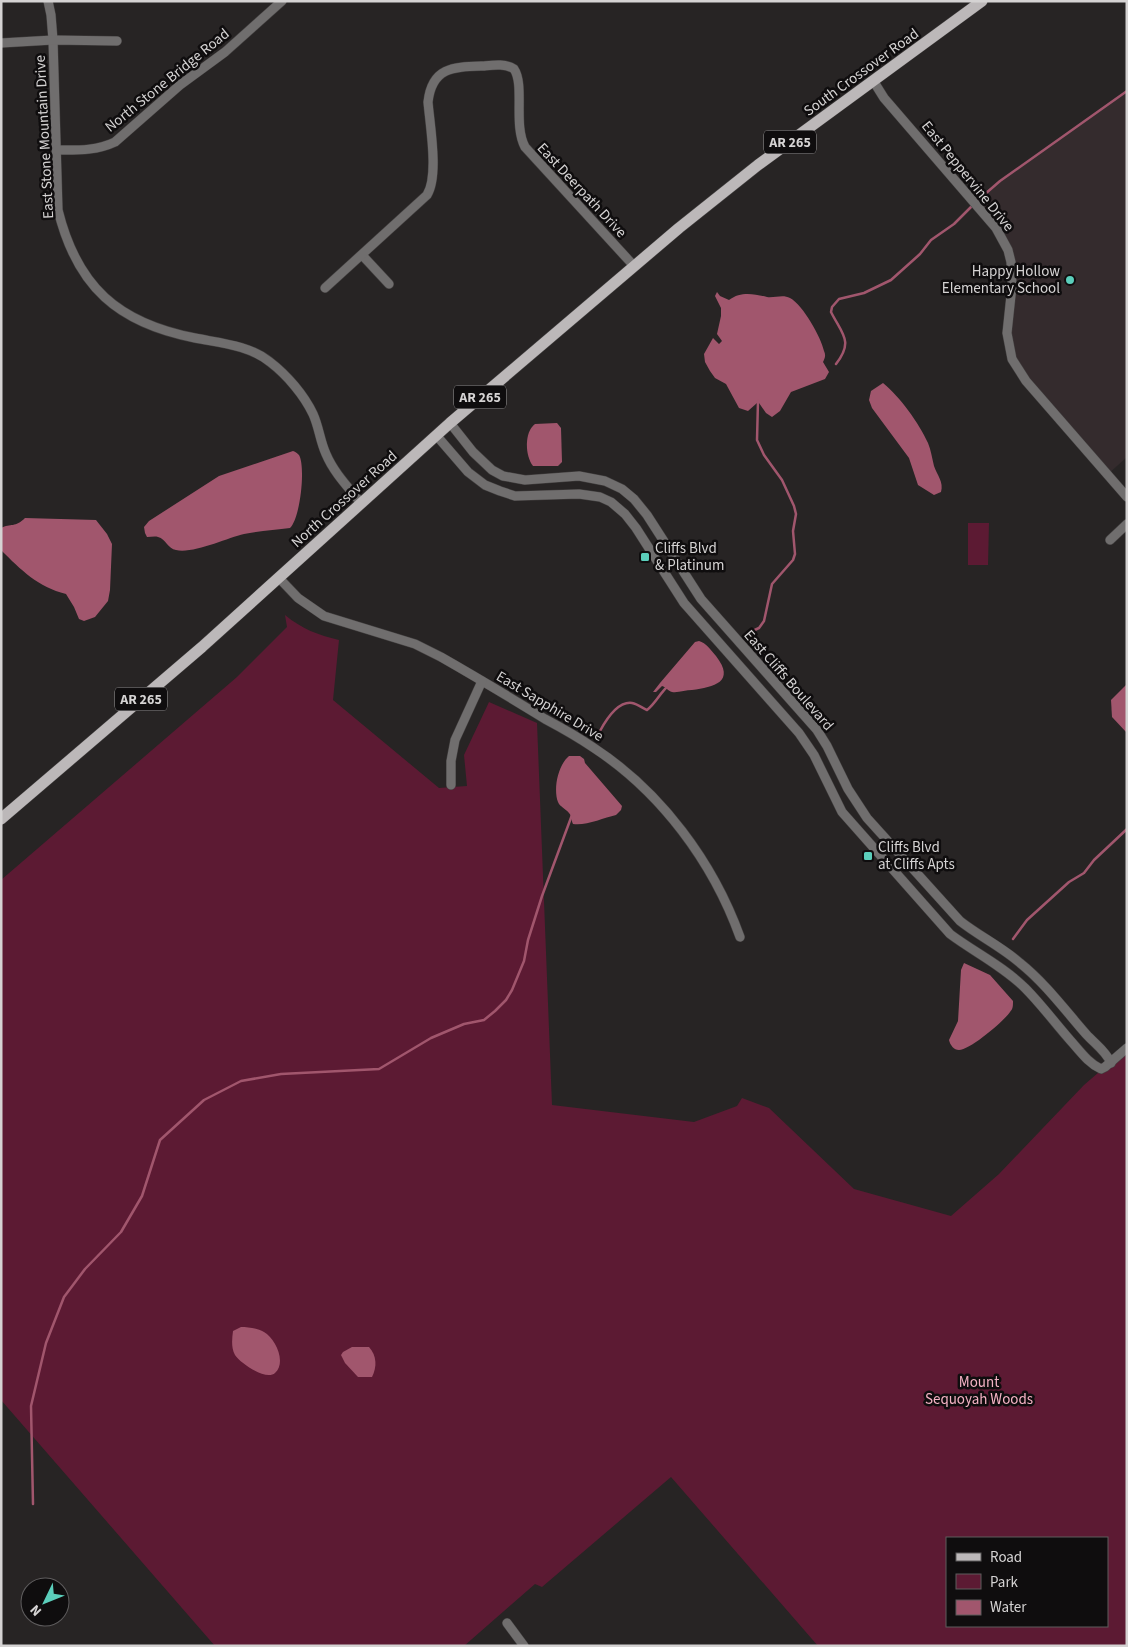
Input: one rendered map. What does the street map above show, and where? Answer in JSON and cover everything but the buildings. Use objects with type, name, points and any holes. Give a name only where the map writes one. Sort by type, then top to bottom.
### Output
[{"type":"main road","name":"South Crossover Road","points":[[709,204],[982,1]]},
{"type":"main road","name":"North Crossover Road","points":[[1,819],[279,578],[436,435],[709,204]]},
{"type":"street","name":"East Stone Mountain Drive","points":[[48,1],[53,40],[58,210],[73,256],[82,271],[107,300],[124,312],[169,333],[236,346],[269,361],[306,401],[314,416],[326,455],[337,474],[361,503]]},
{"type":"street","name":"North Stone Bridge Road","points":[[57,150],[94,150],[115,142],[180,85],[225,52],[282,1]]},
{"type":"street","points":[[1,43],[53,40],[117,41]]},
{"type":"street","name":"East Deerpath Drive","points":[[362,255],[422,201],[431,189],[434,177],[428,102],[430,90],[435,79],[443,72],[452,68],[504,65],[514,69],[518,78],[519,132],[524,147],[634,266]]},
{"type":"street","name":"East Peppervine Drive","points":[[874,82],[884,98],[1003,238],[1011,262],[1012,286],[1007,333],[1012,359],[1018,371],[1127,497]]},
{"type":"street","points":[[325,288],[362,255],[389,284]]},
{"type":"street","name":"East Cliffs Boulevard","points":[[436,435],[468,472],[485,485],[515,496],[579,494],[600,497],[611,502],[625,514],[684,603],[799,733],[814,755],[842,812],[855,829],[950,934],[971,950],[1008,973],[1022,985],[1090,1062],[1101,1069],[1111,1063],[1108,1056],[1033,974],[1019,961],[975,933],[960,921],[867,818],[848,789],[817,730],[701,599],[634,499],[622,489],[605,481],[579,476],[525,480],[503,476],[492,470],[473,452],[450,423]]},
{"type":"street","points":[[1110,540],[1127,524]]},
{"type":"street","name":"East Sapphire Drive","points":[[279,578],[298,598],[324,616],[415,644],[441,657],[595,748],[652,796],[691,843],[722,895],[740,937]]},
{"type":"street","points":[[451,785],[451,760],[455,740],[482,681]]},
{"type":"street","points":[[1022,985],[1033,974]]},
{"type":"street","points":[[1111,1063],[1127,1048]]},
{"type":"street","points":[[507,1623],[524,1646]]},
{"type":"shaded area","name":"Happy Hollow Elementary School","points":[[1127,91],[1127,457],[1107,475],[1026,381],[1009,346],[1011,262],[983,213],[980,198],[1000,181]]},
{"type":"green space","points":[[968,523],[989,523],[988,565],[968,565]]},
{"type":"green space","name":"Mount Sequoyah Woods","points":[[285,615],[310,631],[339,640],[333,700],[439,788],[467,786],[464,755],[489,702],[537,723],[552,1105],[694,1122],[737,1106],[742,1098],[769,1108],[854,1189],[951,1216],[999,1174],[1084,1085],[1127,1048],[1127,1646],[818,1646],[671,1477],[542,1587],[535,1584],[464,1646],[215,1646],[1,1400],[1,880],[237,677],[287,627]]},
{"type":"water","points":[[717,292],[720,296],[729,300],[738,295],[748,294],[767,297],[785,296],[795,302],[811,322],[822,345],[825,355],[823,362],[829,372],[825,379],[791,392],[780,411],[772,417],[766,413],[759,403],[748,411],[739,408],[726,384],[715,378],[705,362],[704,354],[713,338],[719,344],[722,341],[717,334],[721,308],[715,296]]},
{"type":"water","points":[[883,383],[902,403],[924,435],[941,482],[941,492],[934,495],[918,485],[909,458],[872,408],[869,400],[871,391]]},
{"type":"water","points":[[557,423],[561,428],[562,462],[558,466],[533,466],[527,450],[527,438],[531,428],[535,424]]},
{"type":"water","points":[[293,451],[299,455],[301,461],[302,481],[297,514],[290,528],[244,534],[201,548],[183,551],[173,549],[158,537],[147,537],[144,527],[149,521],[219,476]]},
{"type":"water","points":[[25,518],[96,520],[107,534],[112,544],[110,590],[108,601],[95,617],[84,621],[79,619],[66,594],[38,582],[1,550],[1,528],[16,524]]},
{"type":"water","points":[[699,641],[708,647],[722,665],[724,672],[720,682],[700,689],[677,692],[662,686],[656,692],[653,692],[695,642]]},
{"type":"water","points":[[1127,684],[1127,733],[1112,717],[1111,700]]},
{"type":"water","points":[[569,756],[580,756],[584,759],[585,763],[622,806],[616,815],[589,823],[573,824],[570,814],[558,802],[556,791],[559,771]]},
{"type":"water","points":[[964,963],[990,975],[1013,1001],[1013,1004],[1011,1011],[994,1028],[971,1045],[959,1050],[952,1047],[949,1040],[958,1021],[961,970]]},
{"type":"water","points":[[241,1327],[261,1331],[272,1339],[280,1357],[280,1363],[275,1373],[266,1375],[260,1373],[247,1366],[235,1355],[232,1346],[233,1331]]},
{"type":"water","points":[[352,1347],[369,1347],[372,1350],[375,1369],[372,1377],[358,1377],[345,1363],[341,1355]]},
{"type":"waterway","points":[[977,201],[1000,181],[1127,91]]},
{"type":"waterway","points":[[836,364],[845,343],[842,332],[831,312],[832,307],[839,299],[864,293],[891,280],[920,254],[931,240],[954,224],[973,205]]},
{"type":"waterway","points":[[746,634],[759,628],[764,621],[772,584],[793,560],[795,554],[793,531],[796,514],[782,480],[764,455],[757,440],[758,401]]},
{"type":"waterway","points":[[600,731],[617,708],[627,703],[632,703],[647,710],[668,686]]},
{"type":"waterway","points":[[33,1504],[31,1406],[46,1343],[64,1297],[85,1269],[121,1232],[142,1196],[160,1140],[204,1100],[241,1081],[281,1074],[379,1069],[431,1038],[464,1024],[484,1020],[506,1000],[512,990],[524,961],[528,940],[542,896],[572,815]]},
{"type":"waterway","points":[[1013,939],[1027,920],[1069,882],[1084,873],[1094,860],[1127,829]]},
{"type":"place","name":"Happy Hollow Elementary School","points":[[1070,280]]},
{"type":"place","name":"Cliffs Blvd & Platinum","points":[[645,557]]},
{"type":"place","name":"Cliffs Blvd at Cliffs Apts","points":[[868,856]]}]
